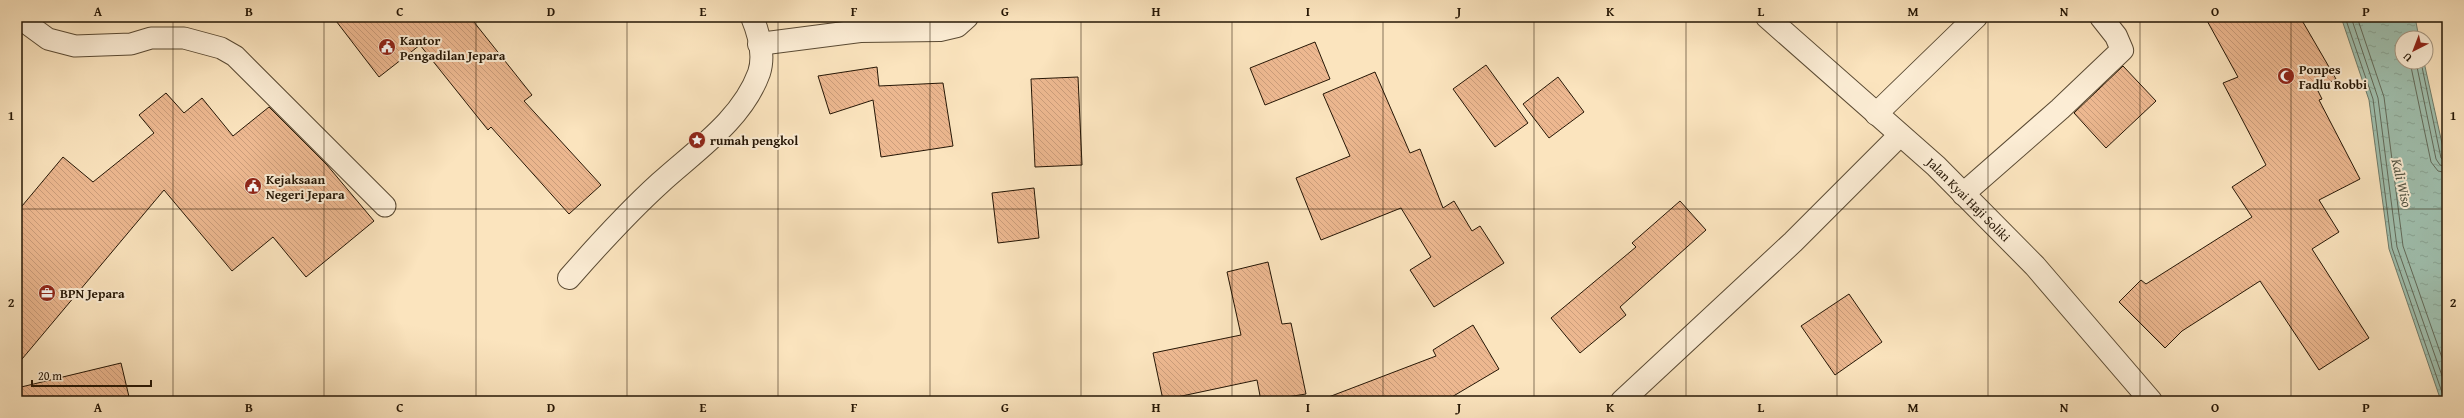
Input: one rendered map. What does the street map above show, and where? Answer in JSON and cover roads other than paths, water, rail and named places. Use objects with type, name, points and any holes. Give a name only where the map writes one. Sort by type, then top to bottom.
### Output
[{"type":"street","points":[[570,278],[611,231],[654,188],[716,134],[748,96],[759,72],[763,57],[752,17]]},
{"type":"street","points":[[759,44],[860,31],[940,30],[957,26],[967,17]]},
{"type":"street","name":"Jalan Kyai Haji Soliki","points":[[1767,17],[1936,166],[1962,194],[2035,266],[2151,401]]},
{"type":"street","points":[[1876,114],[1976,17]]},
{"type":"street","points":[[1962,194],[2060,109],[2122,50],[2116,36],[2101,17]]},
{"type":"street","points":[[1622,401],[1793,242],[1900,135]]},
{"type":"lane","points":[[18,17],[48,39],[75,46],[131,44],[150,38],[184,38],[221,48],[235,56],[385,206]]},
{"type":"water","name":"Kali Wiso","points":[[2341,17],[2415,17],[2417,30],[2394,30],[2394,70],[2426,70],[2447,166],[2447,401],[2441,401],[2389,249],[2369,100]]},
{"type":"place","name":"Kantor Pengadilan Jepara","points":[[387,47]]},
{"type":"place","name":"Ponpes Fadlu Robbi","points":[[2286,76]]},
{"type":"place","name":"rumah pengkol","points":[[697,140]]},
{"type":"place","name":"Kejaksaan Negeri Jepara","points":[[253,186]]},
{"type":"place","name":"BPN Jepara","points":[[47,293]]}]
